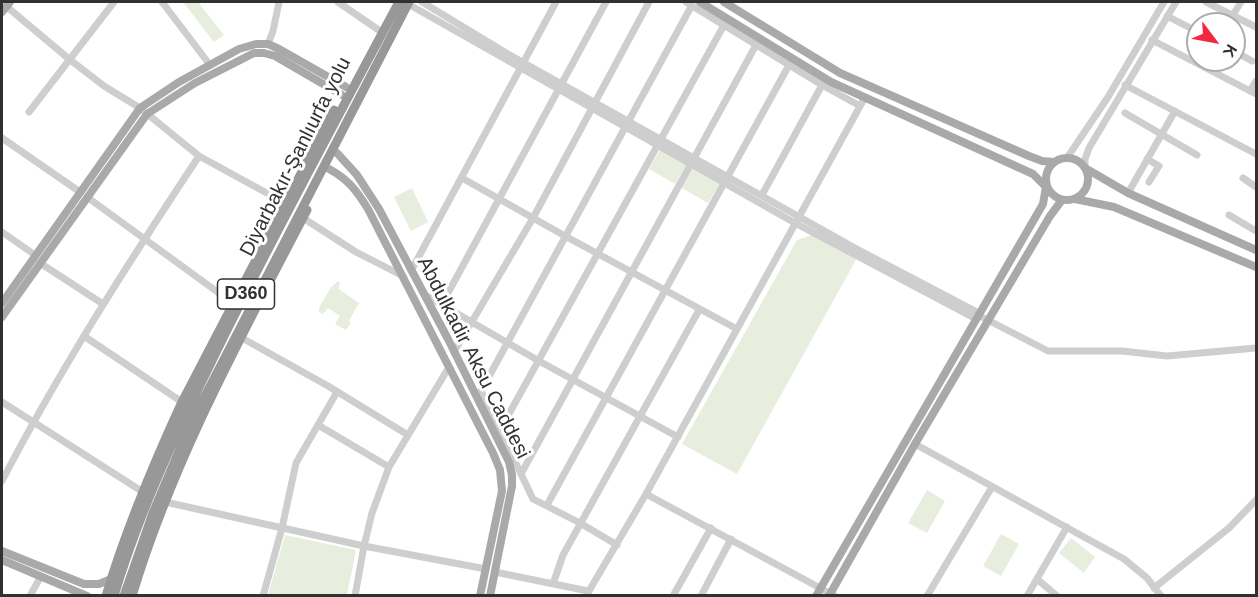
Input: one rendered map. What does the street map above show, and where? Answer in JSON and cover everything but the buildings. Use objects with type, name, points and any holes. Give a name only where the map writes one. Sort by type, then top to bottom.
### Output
[{"type":"highway","name":"Diyarbakır-Şanlıurfa yolu","points":[[114,596],[143,513],[172,441],[368,58],[405,2]]},
{"type":"highway","name":"Diyarbakır-Şanlıurfa yolu","points":[[124,596],[153,513],[191,423],[379,62],[405,2]]},
{"type":"highway","points":[[106,596],[143,492],[183,402],[344,91],[359,65],[368,58]]},
{"type":"highway","points":[[135,594],[165,502],[191,441],[375,80],[379,62]]},
{"type":"main road","points":[[724,2],[860,83],[1042,161],[1054,162],[1067,158],[1080,163],[1128,193],[1254,246]]},
{"type":"main road","points":[[693,3],[862,102],[953,137],[1033,174],[1055,198],[1075,199],[1114,207],[1257,267]]},
{"type":"main road","points":[[2,317],[38,259],[143,111],[179,82],[239,49],[256,44],[268,44],[344,91]]},
{"type":"main road","points":[[143,111],[254,53],[275,56],[344,91]]},
{"type":"main road","name":"Abdulkadir Aksu Caddesi","points":[[337,153],[367,189],[379,209],[449,367],[493,453],[502,481],[500,502],[480,596]]},
{"type":"main road","points":[[818,592],[1043,204],[1046,173],[1054,162]]},
{"type":"main road","points":[[340,175],[340,171],[344,168],[352,170]]},
{"type":"main road","points":[[1075,199],[1086,189],[1088,175],[1085,168]]},
{"type":"main road","name":"Abdulkadir Aksu Caddesi","points":[[329,169],[340,175],[357,190],[388,245],[423,294],[499,433],[512,475],[506,520],[490,596]]},
{"type":"main road","points":[[831,595],[915,444],[1050,216],[1062,200]]},
{"type":"main road","points":[[2,303],[38,259]]},
{"type":"main road","points":[[2,551],[84,584],[94,585],[97,590],[95,595],[85,595],[2,560]]},
{"type":"main road","points":[[84,584],[99,584],[111,579]]},
{"type":"street","points":[[29,112],[114,2]]},
{"type":"street","points":[[162,2],[210,65]]},
{"type":"street","points":[[268,44],[279,2]]},
{"type":"street","points":[[338,2],[383,33]]},
{"type":"street","points":[[405,2],[560,86],[797,220],[1048,351],[1122,351],[1167,356],[1257,348]]},
{"type":"street","points":[[422,2],[521,65]]},
{"type":"street","points":[[303,218],[356,252],[407,274],[556,2]]},
{"type":"street","points":[[442,304],[606,2]]},
{"type":"street","points":[[454,352],[532,218],[649,2]]},
{"type":"street","points":[[1067,158],[1098,114],[1164,2]]},
{"type":"street","points":[[1085,168],[1086,153],[1176,2]]},
{"type":"street","points":[[1206,2],[1227,12]]},
{"type":"street","points":[[495,572],[587,593],[617,545],[678,437],[862,102],[822,85],[724,25],[693,3],[481,391],[499,433],[533,499],[617,545]]},
{"type":"street","points":[[6,6],[69,59],[104,86],[143,111],[199,156],[285,203]]},
{"type":"street","points":[[1167,15],[1186,25]]},
{"type":"street","points":[[499,433],[724,25]]},
{"type":"street","points":[[1152,40],[1186,58]]},
{"type":"street","points":[[521,474],[756,45]]},
{"type":"street","points":[[1246,58],[1252,61]]},
{"type":"street","points":[[547,505],[789,65]]},
{"type":"street","points":[[1214,72],[1253,92],[1257,81]]},
{"type":"street","points":[[762,195],[822,85]]},
{"type":"street","points":[[1125,85],[1257,154]]},
{"type":"street","points":[[1128,193],[1175,111]]},
{"type":"street","points":[[1125,113],[1197,155]]},
{"type":"street","points":[[2,148],[4,140],[83,194],[234,304]]},
{"type":"street","points":[[2,482],[32,422],[103,304],[199,156]]},
{"type":"street","points":[[1148,159],[1159,166],[1149,182]]},
{"type":"street","points":[[462,177],[532,218],[737,329]]},
{"type":"street","points":[[1243,178],[1257,187]]},
{"type":"street","points":[[727,179],[762,195],[797,220]]},
{"type":"street","points":[[1229,214],[1257,231]]},
{"type":"street","points":[[2,232],[103,304]]},
{"type":"street","points":[[423,294],[606,399],[678,437]]},
{"type":"street","points":[[553,584],[559,563],[580,523],[699,310]]},
{"type":"street","points":[[84,336],[183,402]]},
{"type":"street","points":[[242,338],[408,435]]},
{"type":"street","points":[[355,596],[372,513],[389,467],[449,367]]},
{"type":"street","points":[[263,596],[282,528],[296,463],[337,392]]},
{"type":"street","points":[[2,402],[143,492]]},
{"type":"street","points":[[318,425],[389,467]]},
{"type":"street","points":[[915,444],[1124,559],[1136,568],[1161,596]]},
{"type":"street","points":[[927,596],[992,487]]},
{"type":"street","points":[[646,494],[731,539],[818,592],[831,595]]},
{"type":"street","points":[[1155,588],[1229,528],[1257,500]]},
{"type":"street","points":[[165,502],[364,546],[486,569]]},
{"type":"street","points":[[1027,596],[1067,527]]},
{"type":"street","points":[[673,596],[711,528]]},
{"type":"street","points":[[701,596],[731,539]]},
{"type":"street","points":[[30,596],[41,576]]},
{"type":"street","points":[[1037,579],[1057,596]]},
{"type":"green space","points":[[183,2],[198,2],[224,35],[214,42]]},
{"type":"green space","points":[[660,150],[686,165],[675,184],[649,169]]},
{"type":"green space","points":[[692,169],[719,184],[708,203],[682,188]]},
{"type":"green space","points":[[412,188],[428,222],[411,231],[394,197]]},
{"type":"green space","points":[[812,235],[857,258],[737,474],[682,444],[797,240]]},
{"type":"green space","points":[[338,281],[339,289],[359,303],[346,330],[335,324],[340,316],[328,308],[323,314],[319,312],[331,287]]},
{"type":"green space","points":[[927,490],[945,501],[927,533],[908,523]]},
{"type":"green space","points":[[1001,534],[1019,544],[1001,576],[983,566]]},
{"type":"green space","points":[[285,535],[356,550],[347,595],[268,595]]},
{"type":"green space","points":[[1071,538],[1095,557],[1084,573],[1059,553]]}]
